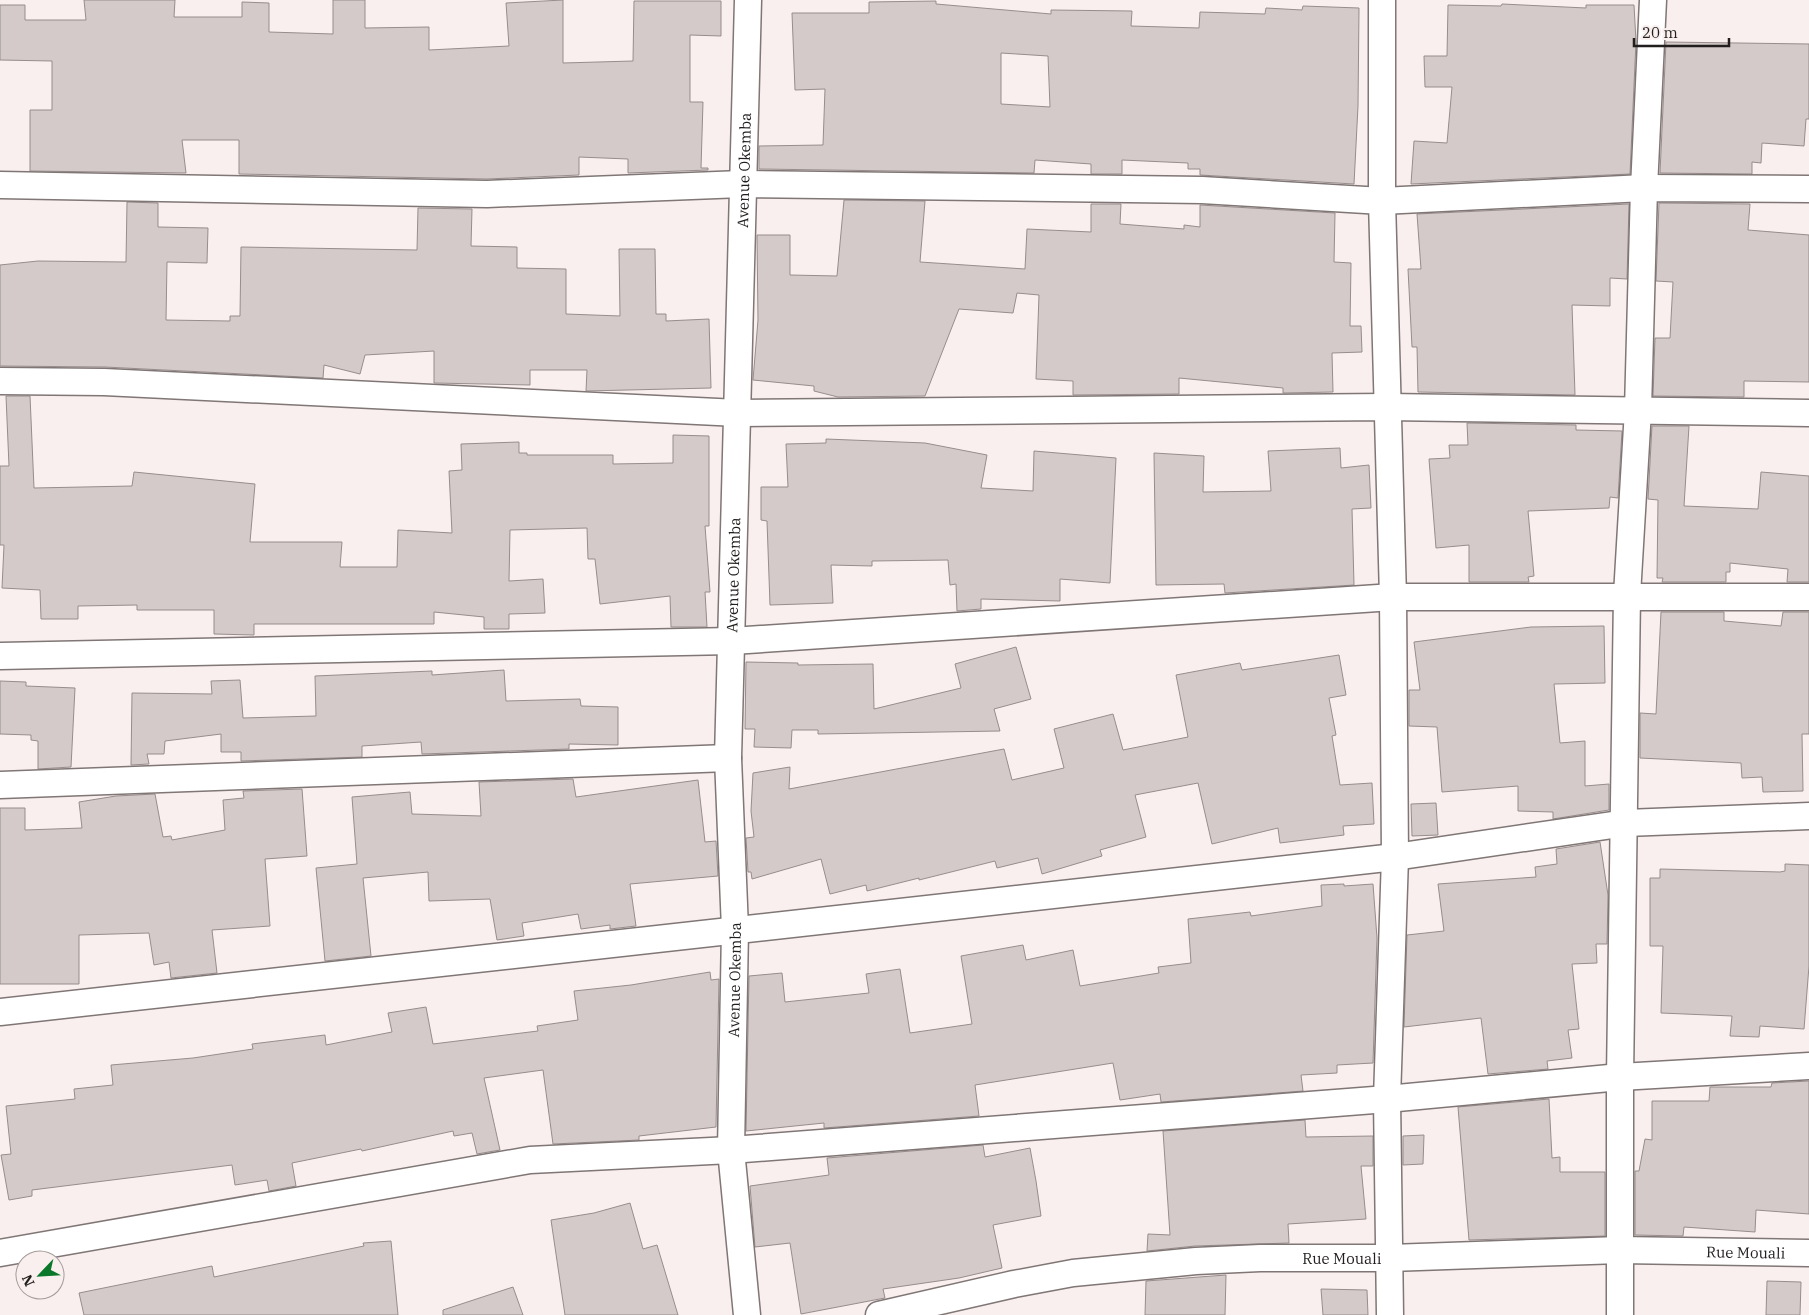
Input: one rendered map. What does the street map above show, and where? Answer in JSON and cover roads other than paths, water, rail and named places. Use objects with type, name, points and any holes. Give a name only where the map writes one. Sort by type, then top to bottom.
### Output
[{"type":"street","name":"Avenue Okemba","points":[[747,1315],[731,1150],[735,929],[728,758],[748,0]]},
{"type":"street","points":[[1382,0],[1382,201],[1393,597],[1395,857],[1387,1099],[1390,1315]]},
{"type":"street","points":[[1620,1315],[1620,1077],[1626,823],[1628,595],[1638,410],[1644,188],[1653,0]]},
{"type":"street","points":[[0,185],[487,194],[742,184],[1202,190],[1382,201],[1644,188],[1809,190]]},
{"type":"street","points":[[0,381],[114,382],[738,413],[1387,407],[1809,413]]},
{"type":"street","points":[[0,656],[732,640],[1393,597],[1628,595],[1809,597]]},
{"type":"street","points":[[0,785],[728,758]]},
{"type":"street","points":[[0,1012],[1395,857],[1626,823],[1809,816]]},
{"type":"street","points":[[0,1253],[530,1160],[731,1150],[1387,1099],[1620,1077],[1809,1066]]},
{"type":"street","name":"Rue Mouali","points":[[879,1315],[1014,1284],[1073,1273],[1196,1261],[1260,1258],[1390,1258],[1620,1250],[1809,1253]]}]
